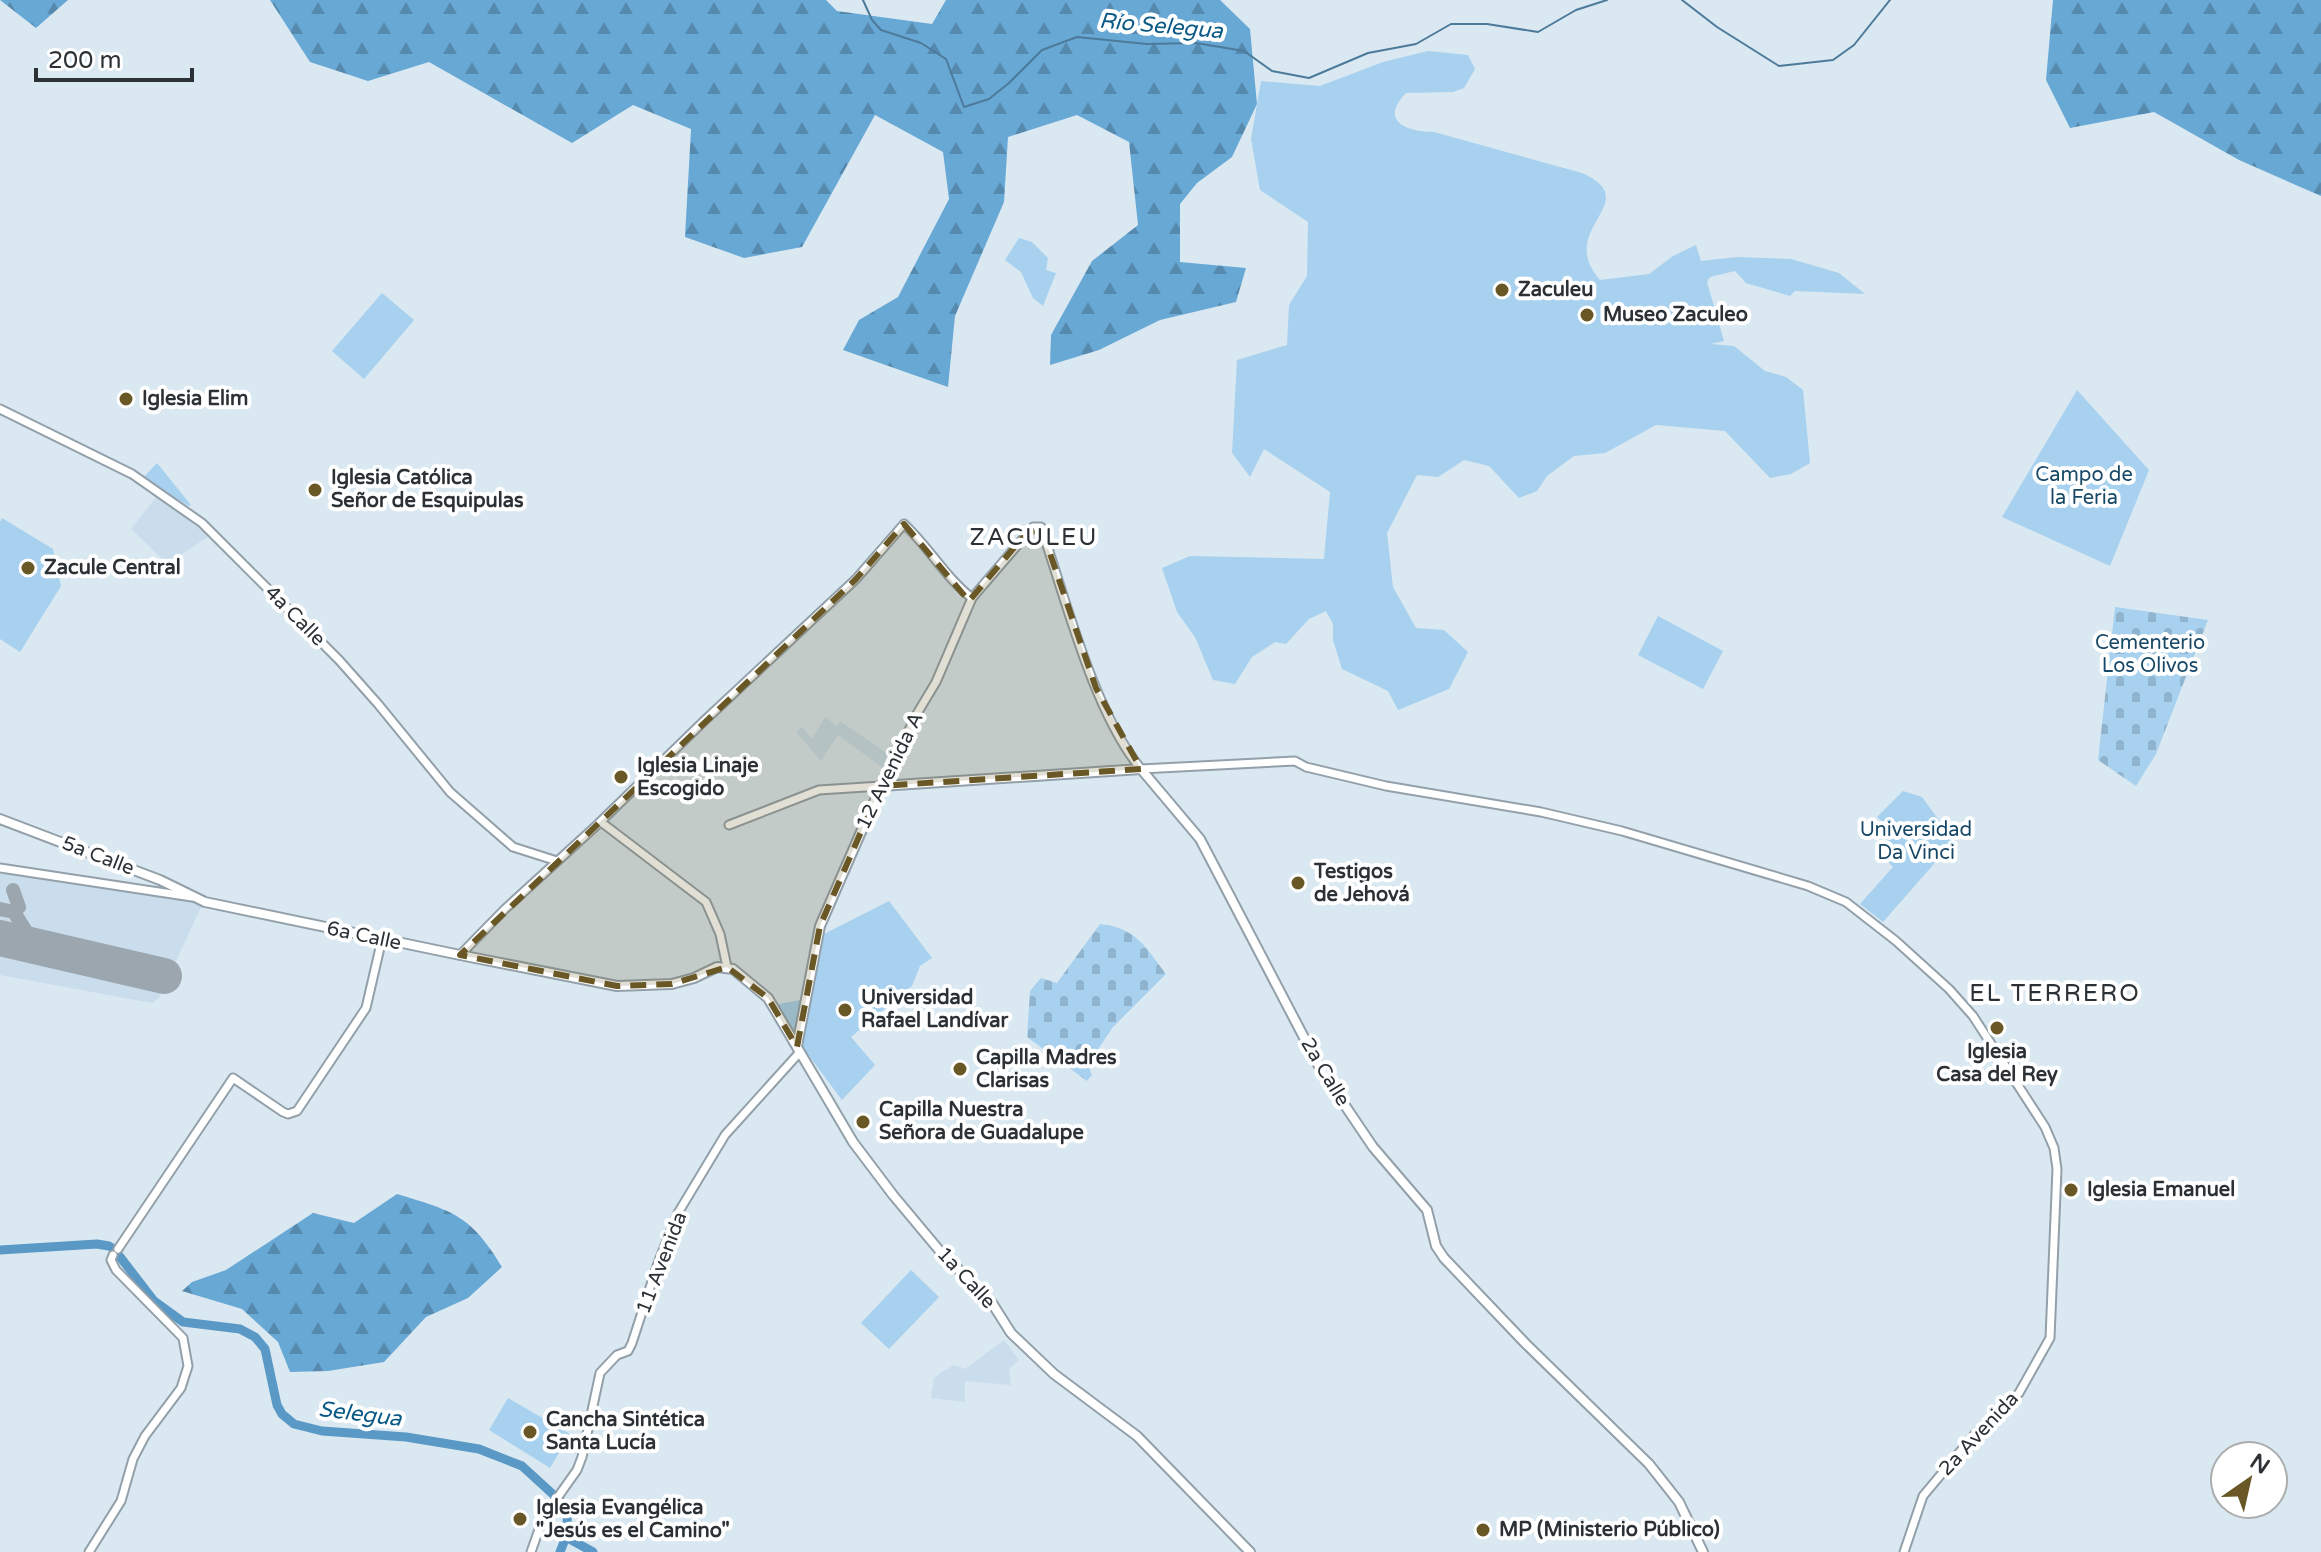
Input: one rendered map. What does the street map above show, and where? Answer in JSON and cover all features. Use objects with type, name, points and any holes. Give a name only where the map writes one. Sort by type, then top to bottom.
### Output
[{"type":"main road","points":[[881,786],[1141,769]]},
{"type":"main road","name":"2a Calle","points":[[1141,769],[1200,839],[1321,1070],[1373,1147],[1427,1210],[1436,1246],[1444,1258],[1649,1464],[1679,1502],[1703,1552]]},
{"type":"main road","name":"12 Avenida A","points":[[798,1049],[820,926],[881,786]]},
{"type":"main road","name":"5a Calle","points":[[0,819],[160,880],[195,897]]},
{"type":"main road","name":"6a Calle","points":[[195,897],[230,909],[617,986],[672,984],[717,967],[727,967]]},
{"type":"main road","name":"1a Calle","points":[[727,967],[740,973],[768,998],[853,1142],[945,1256],[992,1303],[1011,1333],[1054,1374],[1137,1436],[1250,1552]]},
{"type":"street","name":"4a Calle","points":[[0,409],[132,474],[202,523],[339,660],[450,792],[513,847],[557,861]]},
{"type":"street","points":[[460,955],[856,579],[904,524],[919,537],[959,588],[972,598]]},
{"type":"street","name":"12 Avenida A","points":[[881,786],[936,682],[972,598],[1023,537],[1033,527],[1041,527]]},
{"type":"street","name":"2a Calle","points":[[1041,527],[1096,688],[1141,769]]},
{"type":"street","name":"2a Avenida","points":[[1141,769],[1295,761],[1306,767],[1386,786],[1622,831],[1823,892],[1846,902],[1875,923],[1965,1006],[2045,1127],[2054,1148],[2057,1169],[2050,1338],[2019,1393],[1974,1435],[1923,1496],[1904,1552]]},
{"type":"street","points":[[729,825],[819,790],[881,786]]},
{"type":"street","points":[[601,822],[706,902],[720,934],[727,967]]},
{"type":"street","name":"6a Calle","points":[[0,868],[195,897]]},
{"type":"street","points":[[89,1552],[121,1501],[133,1459],[145,1436],[181,1388],[188,1366],[183,1338],[116,1270],[111,1260],[233,1078],[283,1112],[297,1111],[366,1008],[382,939]]},
{"type":"street","name":"11 Avenida","points":[[531,1552],[551,1504],[577,1470],[600,1373],[617,1355],[628,1351],[632,1343],[678,1213],[725,1135],[798,1049]]},
{"type":"highlighted area","points":[[904,524],[969,601],[1023,537],[1041,527],[1096,688],[1141,769],[881,786],[820,926],[797,1047],[768,998],[727,967],[672,984],[617,986],[460,955],[856,579]]},
{"type":"shaded area","points":[[157,496],[209,536],[168,564],[131,529]]},
{"type":"shaded area","points":[[825,717],[837,726],[840,721],[891,756],[884,769],[838,735],[821,761],[796,732],[802,727],[812,739]]},
{"type":"shaded area","points":[[0,873],[196,903],[201,907],[159,998],[152,1003],[0,975]]},
{"type":"shaded area","points":[[1004,1340],[1019,1360],[1009,1369],[1011,1385],[965,1381],[965,1402],[931,1398],[934,1379],[940,1373],[954,1365],[965,1369]]},
{"type":"green space","points":[[0,0],[68,0],[36,28]]},
{"type":"green space","points":[[270,0],[826,0],[837,11],[932,24],[946,0],[1220,0],[1250,29],[1257,104],[1232,157],[1197,183],[1180,204],[1180,262],[1246,268],[1236,302],[1160,320],[1099,350],[1050,365],[1051,335],[1092,261],[1138,225],[1129,142],[1077,115],[1008,137],[1004,202],[955,316],[948,387],[843,350],[859,320],[898,297],[949,199],[943,152],[875,115],[802,247],[744,258],[685,237],[691,129],[633,105],[572,143],[429,62],[368,81],[310,62]]},
{"type":"green space","points":[[2053,0],[2321,0],[2321,196],[2239,160],[2154,112],[2070,128],[2046,80]]},
{"type":"green space","name":"Zaculeu","points":[[1428,51],[1468,55],[1475,69],[1464,88],[1453,92],[1406,93],[1398,103],[1396,118],[1415,130],[1434,132],[1582,173],[1600,184],[1606,195],[1604,206],[1587,245],[1589,262],[1600,280],[1649,274],[1673,256],[1696,245],[1701,261],[1737,257],[1791,259],[1839,273],[1865,294],[1795,291],[1790,296],[1746,283],[1735,271],[1710,277],[1707,282],[1724,341],[1711,344],[1734,346],[1765,371],[1786,377],[1803,390],[1810,463],[1791,474],[1770,478],[1725,431],[1656,425],[1605,453],[1574,456],[1547,476],[1537,491],[1519,498],[1489,466],[1464,460],[1438,477],[1417,475],[1387,533],[1393,587],[1416,628],[1444,630],[1468,652],[1449,689],[1398,710],[1388,691],[1342,669],[1333,640],[1333,624],[1326,611],[1309,619],[1286,644],[1275,642],[1252,657],[1235,684],[1213,680],[1195,637],[1177,612],[1162,568],[1190,556],[1324,559],[1330,492],[1264,449],[1250,477],[1232,453],[1237,360],[1287,345],[1289,305],[1307,276],[1308,222],[1260,190],[1251,139],[1261,81],[1320,86],[1383,62]]},
{"type":"green space","points":[[1019,238],[1032,242],[1048,258],[1046,270],[1056,273],[1043,306],[1033,298],[1021,272],[1005,260]]},
{"type":"green space","points":[[382,293],[414,320],[364,379],[332,351]]},
{"type":"green space","name":"Campo de la Feria","points":[[2077,390],[2149,470],[2110,566],[2002,517]]},
{"type":"green space","points":[[157,463],[191,505],[142,479]]},
{"type":"green space","name":"Zacule Central","points":[[2,518],[53,549],[61,586],[20,652],[0,639]]},
{"type":"green space","name":"Cementerio Los Olivos","points":[[2115,607],[2208,620],[2156,754],[2136,786],[2098,760]]},
{"type":"green space","points":[[1658,616],[1723,651],[1703,689],[1638,655]]},
{"type":"green space","name":"Universidad Da Vinci","points":[[1903,791],[1922,797],[1954,841],[1883,922],[1860,904],[1893,867],[1875,847],[1891,830],[1877,817]]},
{"type":"green space","name":"Universidad Rafael Landívar","points":[[889,901],[932,958],[920,966],[912,986],[851,1037],[875,1065],[842,1100],[801,1045],[820,936]]},
{"type":"green space","points":[[1100,924],[1132,934],[1166,974],[1113,1027],[1088,1064],[1092,1075],[1087,1081],[1027,1037],[1030,991],[1041,978],[1057,983]]},
{"type":"green space","points":[[805,999],[796,1043],[774,1005]]},
{"type":"green space","points":[[397,1194],[459,1217],[480,1236],[502,1267],[468,1298],[426,1317],[384,1362],[328,1371],[290,1372],[278,1342],[242,1309],[182,1291],[192,1282],[226,1270],[313,1213],[354,1223]]},
{"type":"green space","points":[[911,1270],[939,1297],[889,1349],[861,1323]]},
{"type":"green space","name":"Cancha Sintética Santa Lucía","points":[[508,1398],[570,1434],[550,1468],[489,1430]]},
{"type":"waterway","name":"Río Selegua","points":[[863,0],[872,20],[881,30],[921,43],[946,59],[964,107],[989,99],[1042,50],[1077,37],[1147,44],[1196,43],[1244,51],[1272,71],[1309,78],[1368,53],[1416,44],[1451,24],[1487,24],[1538,32],[1576,10],[1607,0]]},
{"type":"waterway","name":"Río Selegua","points":[[1682,0],[1717,27],[1779,66],[1833,60],[1854,45],[1890,0]]},
{"type":"waterway","name":"Selegua","points":[[0,1250],[97,1244],[109,1246],[154,1301],[183,1322],[240,1329],[255,1337],[265,1349],[277,1405],[294,1424],[322,1431],[406,1437],[479,1449],[522,1466],[568,1508],[566,1537],[560,1552]]},
{"type":"waterway","name":"Río Selegua","points":[[566,1537],[593,1552]]},
{"type":"taxiway","points":[[13,890],[19,907],[14,912]]},
{"type":"taxiway","points":[[0,909],[14,912],[35,946]]},
{"type":"runway","points":[[0,938],[164,976]]},
{"type":"place","name":"Zaculeu","points":[[1502,290]]},
{"type":"place","name":"Museo Zaculeo","points":[[1587,315]]},
{"type":"place","name":"Iglesia Elim","points":[[126,399]]},
{"type":"place","name":"Iglesia Católica Señor de Esquipulas","points":[[315,490]]},
{"type":"place","name":"Zacule Central","points":[[28,568]]},
{"type":"place","name":"Iglesia Linaje Escogido","points":[[621,777]]},
{"type":"place","name":"Testigos de Jehová","points":[[1298,883]]},
{"type":"place","name":"Universidad Rafael Landívar","points":[[845,1010]]},
{"type":"place","name":"Iglesia Casa del Rey","points":[[1997,1028]]},
{"type":"place","name":"Capilla Madres Clarisas","points":[[960,1069]]},
{"type":"place","name":"Capilla Nuestra Señora de Guadalupe","points":[[863,1122]]},
{"type":"place","name":"Iglesia Emanuel","points":[[2071,1190]]},
{"type":"place","name":"Cancha Sintética Santa Lucía","points":[[530,1432]]},
{"type":"place","name":"Iglesia Evangélica \"Jesús es el Camino\"","points":[[520,1519]]},
{"type":"place","name":"MP (Ministerio Público)","points":[[1483,1530]]},
{"type":"district","name":"ZACULEU","points":[[1034,537]]},
{"type":"district","name":"EL TERRERO","points":[[2055,993]]}]
